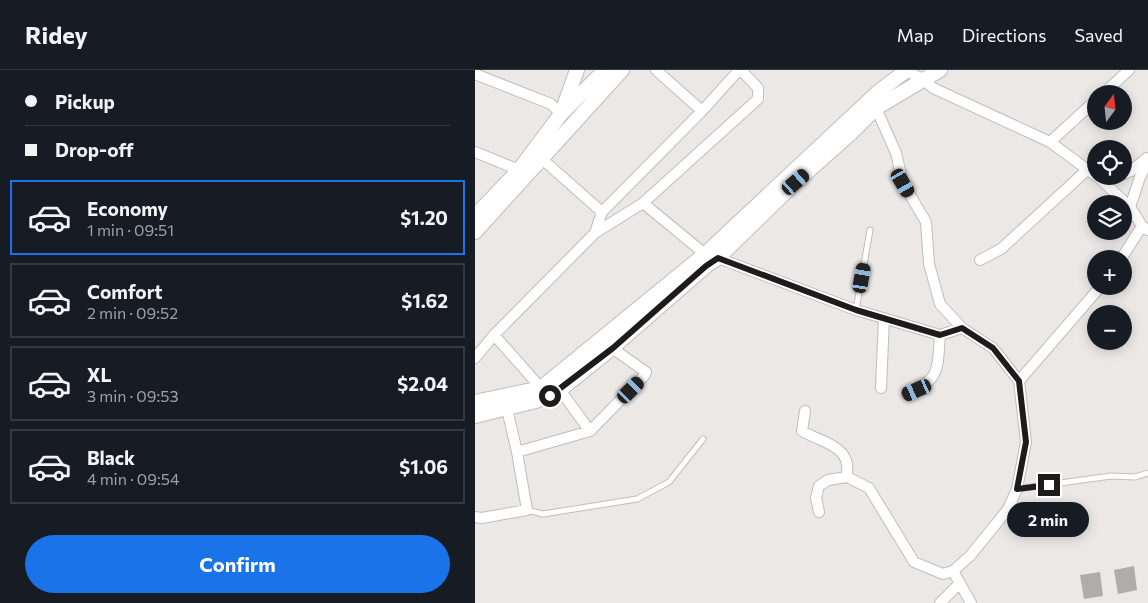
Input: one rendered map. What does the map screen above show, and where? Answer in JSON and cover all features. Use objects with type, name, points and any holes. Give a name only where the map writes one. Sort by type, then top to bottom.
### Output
[{"type":"street","points":[[561,114],[577,70]]},
{"type":"street","points":[[475,216],[519,170],[561,114],[605,70]]},
{"type":"street","points":[[475,232],[622,70]]},
{"type":"street","points":[[656,70],[703,111]]},
{"type":"street","points":[[475,358],[494,335],[595,233],[643,203],[758,99],[758,88],[740,70],[703,111],[602,212],[595,233]]},
{"type":"street","points":[[475,416],[545,398],[560,390],[613,348],[706,266],[712,256],[878,92],[906,70],[923,79],[933,88],[1049,142],[1087,170]]},
{"type":"street","points":[[475,402],[541,388],[712,256],[851,133],[876,108],[940,70]]},
{"type":"street","points":[[1111,85],[1122,72]]},
{"type":"street","points":[[475,74],[551,104],[561,114]]},
{"type":"street","points":[[819,512],[816,498],[819,486],[828,480],[847,477],[869,488],[914,562],[943,574],[953,571],[986,538],[1008,509],[1017,489],[1026,442],[1019,381],[993,348],[962,328],[940,304],[929,264],[926,222],[903,183],[896,153],[876,108]]},
{"type":"street","points":[[1049,142],[1087,108]]},
{"type":"street","points":[[475,152],[519,170]]},
{"type":"street","points":[[1132,171],[1148,158]]},
{"type":"street","points":[[543,159],[602,212]]},
{"type":"street","points":[[1132,202],[1148,162]]},
{"type":"street","points":[[980,260],[1001,249],[1087,179]]},
{"type":"street","points":[[1105,185],[1117,195]]},
{"type":"street","points":[[643,203],[712,256],[856,310],[940,335],[962,328]]},
{"type":"street","points":[[1128,250],[1145,228],[1132,210]]},
{"type":"street","points":[[1019,381],[1093,295]]},
{"type":"street","points":[[881,388],[884,318]]},
{"type":"street","points":[[494,335],[541,388]]},
{"type":"street","points":[[907,394],[927,385],[937,372],[940,335]]},
{"type":"street","points":[[517,452],[590,432],[644,376],[646,372],[613,348]]},
{"type":"street","points":[[560,390],[590,432]]},
{"type":"street","points":[[475,516],[482,518],[527,510],[507,409]]},
{"type":"street","points":[[805,411],[802,431],[830,444],[847,460],[847,477]]},
{"type":"street","points":[[953,571],[971,603]]},
{"type":"street","points":[[940,603],[960,583]]},
{"type":"lane","points":[[856,310],[870,230]]},
{"type":"lane","points":[[527,510],[543,514],[637,499],[669,482],[703,439]]},
{"type":"lane","points":[[1017,489],[1111,476],[1135,477],[1148,473]]},
{"type":"building","points":[[1134,566],[1137,590],[1118,594],[1114,570]]},
{"type":"building","points":[[1100,572],[1103,596],[1084,599],[1080,575]]},
{"type":"route","points":[[550,396],[613,348],[706,266],[718,258],[856,310],[940,335],[962,328],[993,348],[1019,381],[1026,442],[1017,489],[1049,485]]}]
